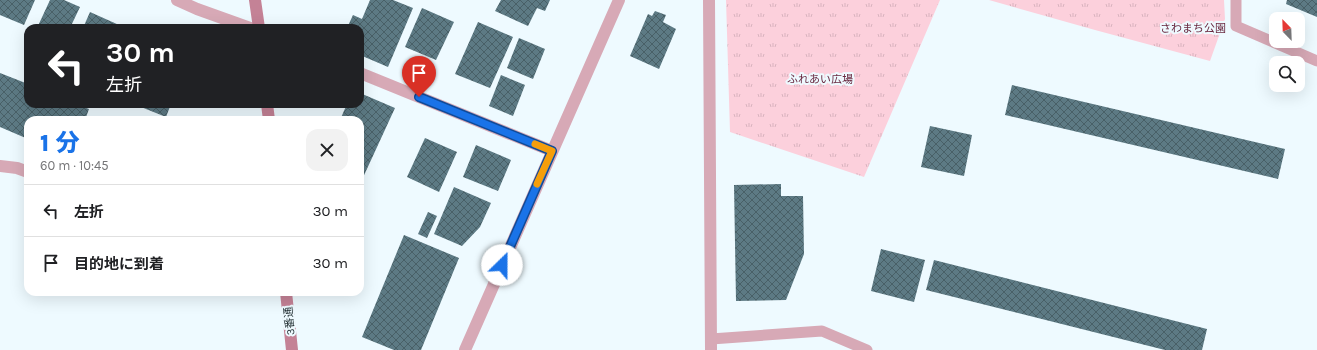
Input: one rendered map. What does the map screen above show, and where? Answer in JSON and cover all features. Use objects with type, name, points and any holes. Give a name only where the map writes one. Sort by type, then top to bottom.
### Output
[{"type":"main road","points":[[255,0],[258,24]]},
{"type":"main road","name":"3番通","points":[[286,296],[292,350]]},
{"type":"street","points":[[177,0],[239,24]]},
{"type":"street","points":[[465,350],[619,0]]},
{"type":"street","points":[[709,0],[711,345]]},
{"type":"street","points":[[364,75],[552,151]]},
{"type":"street","points":[[0,166],[24,171]]},
{"type":"lane","points":[[1236,0],[1236,26],[1317,61]]},
{"type":"lane","points":[[711,345],[822,331],[867,350]]},
{"type":"green space","name":"ふれあい広場","points":[[726,0],[940,0],[864,177],[730,132]]},
{"type":"green space","name":"さわまち公園","points":[[989,0],[1224,0],[1225,19],[1210,61]]},
{"type":"building","points":[[0,0],[35,0],[24,25],[0,15]]},
{"type":"building","points":[[50,0],[64,0],[80,7],[72,24],[39,24]]},
{"type":"building","points":[[370,0],[393,0],[413,8],[388,67],[364,57],[364,24],[349,24],[353,15],[362,19]]},
{"type":"building","points":[[501,0],[550,0],[545,11],[537,8],[528,26],[495,11]]},
{"type":"building","points":[[1287,0],[1317,0],[1317,17],[1286,4]]},
{"type":"building","points":[[422,8],[454,22],[436,60],[405,47]]},
{"type":"building","points":[[655,11],[666,15],[663,22],[676,29],[659,69],[630,56],[648,14],[652,16]]},
{"type":"building","points":[[90,12],[117,24],[85,24]]},
{"type":"building","points":[[478,22],[513,37],[490,88],[455,74]]},
{"type":"building","points":[[519,38],[545,49],[533,79],[507,68]]},
{"type":"building","points":[[0,73],[24,82],[24,108],[89,109],[86,116],[24,116],[24,137],[0,127]]},
{"type":"building","points":[[501,75],[525,85],[513,116],[489,106]]},
{"type":"building","points":[[1012,85],[1285,149],[1278,179],[1005,115]]},
{"type":"building","points":[[364,95],[395,108],[364,175],[364,116],[342,116],[345,108],[364,108]]},
{"type":"building","points":[[144,108],[169,108],[166,116]]},
{"type":"building","points":[[930,126],[972,135],[964,176],[921,167]]},
{"type":"building","points":[[425,138],[457,152],[439,192],[407,177]]},
{"type":"building","points":[[476,145],[511,160],[498,191],[463,177]]},
{"type":"building","points":[[781,184],[781,196],[803,196],[804,254],[786,300],[736,301],[734,185]]},
{"type":"building","points":[[454,187],[491,203],[480,227],[462,246],[434,234]]},
{"type":"building","points":[[428,212],[437,216],[427,238],[418,234]]},
{"type":"building","points":[[404,235],[459,258],[421,350],[394,350],[362,337]]},
{"type":"building","points":[[881,249],[925,260],[914,302],[871,291]]},
{"type":"building","points":[[934,260],[1207,329],[1202,350],[1165,350],[926,290]]},
{"type":"slow traffic","points":[[535,144],[552,151],[537,184]]},
{"type":"route","points":[[419,97],[552,151],[502,265]]}]
